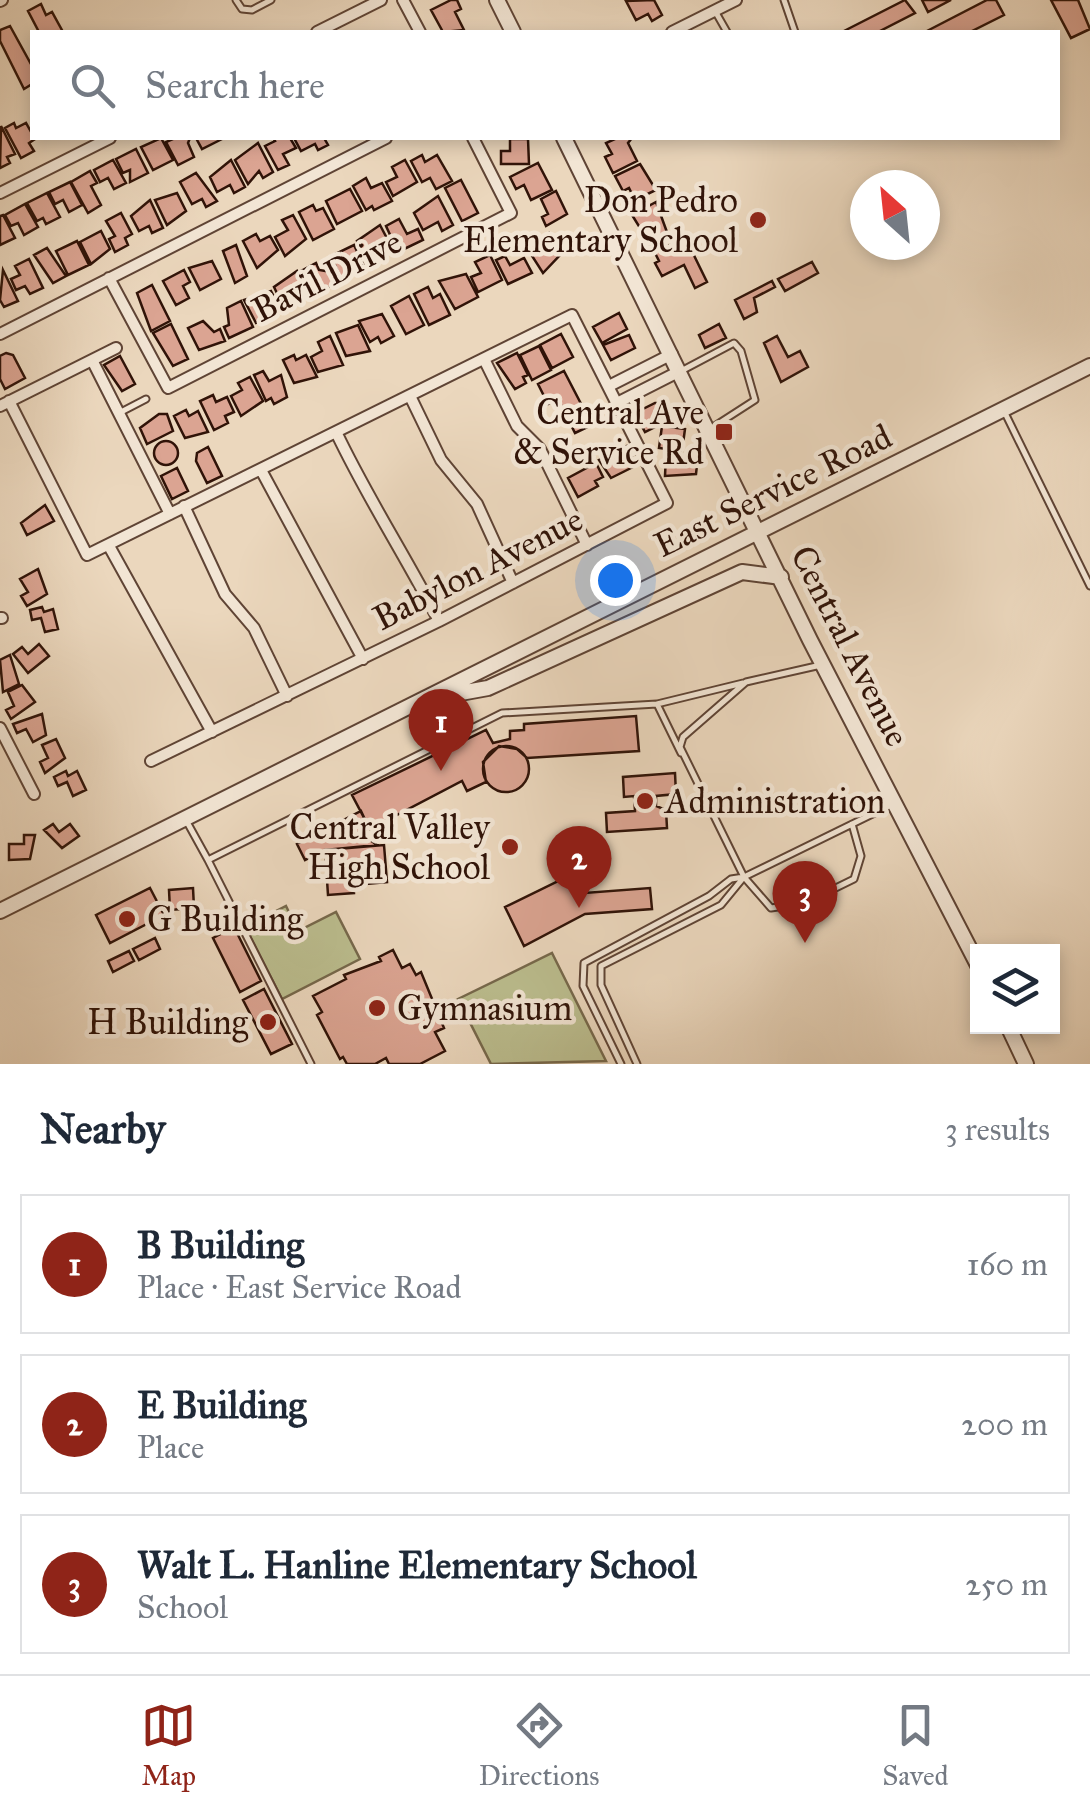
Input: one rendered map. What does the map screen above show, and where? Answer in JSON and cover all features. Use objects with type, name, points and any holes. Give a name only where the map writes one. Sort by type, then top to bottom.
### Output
[{"type":"street","points":[[321,30],[381,0]]},
{"type":"street","points":[[404,0],[419,30]]},
{"type":"street","points":[[498,0],[512,30]]},
{"type":"street","points":[[676,30],[736,0]]},
{"type":"street","points":[[0,193],[106,140]]},
{"type":"street","points":[[0,334],[382,140]]},
{"type":"street","name":"Bavil Drive","points":[[109,278],[168,388],[512,214],[474,140]]},
{"type":"street","name":"Central Avenue","points":[[565,140],[970,949]]},
{"type":"street","name":"Babylon Avenue","points":[[5,404],[87,555],[572,315],[667,503],[438,622],[151,762]]},
{"type":"street","points":[[5,404],[116,348]]},
{"type":"street","points":[[609,386],[672,354]]},
{"type":"street","points":[[484,359],[517,426],[540,449],[587,545]]},
{"type":"street","points":[[92,360],[170,514]]},
{"type":"street","name":"East Service Road","points":[[0,911],[1090,366]]},
{"type":"street","points":[[617,403],[680,371]]},
{"type":"street","points":[[410,396],[441,460],[477,504],[513,582]]},
{"type":"street","points":[[337,434],[370,502],[394,532],[438,622]]},
{"type":"street","points":[[262,470],[363,658]]},
{"type":"street","points":[[184,506],[225,594],[254,628],[287,696]]},
{"type":"street","points":[[109,546],[212,732]]},
{"type":"street","points":[[417,700],[488,688],[742,572],[781,577]]},
{"type":"street","points":[[0,728],[34,794]]},
{"type":"street","points":[[1012,1034],[1026,1064]]},
{"type":"lane","points":[[236,0],[242,9],[252,10],[271,0]]},
{"type":"lane","points":[[784,0],[793,30]]},
{"type":"lane","points":[[715,11],[727,30]]},
{"type":"lane","points":[[680,371],[734,344],[739,346],[755,400],[709,429]]},
{"type":"lane","points":[[118,413],[146,399]]},
{"type":"lane","points":[[1004,410],[1090,586]]},
{"type":"lane","points":[[208,860],[502,713],[656,704],[824,664]]},
{"type":"lane","points":[[681,753],[683,737],[746,682]]},
{"type":"lane","points":[[656,704],[744,876],[772,908],[806,903],[854,879],[861,856],[852,824]]},
{"type":"lane","points":[[621,1064],[583,986],[584,963],[710,896],[731,879],[896,802]]},
{"type":"lane","points":[[186,819],[311,1064]]},
{"type":"lane","points":[[637,1064],[601,985],[601,966],[720,905],[744,876]]},
{"type":"green space","points":[[286,906],[298,931],[336,912],[360,959],[282,999],[245,927]]},
{"type":"green space","points":[[552,953],[606,1061],[491,1064],[458,999]]},
{"type":"building","points":[[457,0],[461,9],[455,12],[464,30],[442,30],[431,10]]},
{"type":"building","points":[[654,0],[662,15],[652,21],[648,14],[636,20],[626,1]]},
{"type":"building","points":[[905,0],[915,13],[882,30],[846,30]]},
{"type":"building","points":[[922,0],[951,0],[928,12]]},
{"type":"building","points":[[987,0],[996,0],[1004,15],[974,30],[929,30]]},
{"type":"building","points":[[1051,0],[1078,0],[1090,29],[1071,38]]},
{"type":"building","points":[[41,4],[46,15],[52,12],[62,30],[38,30],[28,11]]},
{"type":"building","points":[[10,26],[30,62],[30,85],[24,89],[0,41],[0,30]]},
{"type":"building","points":[[26,123],[34,151],[21,158],[5,128]]},
{"type":"building","points":[[1,126],[15,154],[7,157],[10,163],[0,168]]},
{"type":"building","points":[[162,140],[173,160],[153,170],[141,147]]},
{"type":"building","points":[[189,140],[194,157],[178,165],[166,142]]},
{"type":"building","points":[[197,140],[220,140],[202,149]]},
{"type":"building","points":[[291,140],[296,148],[283,154],[289,165],[278,170],[265,146]]},
{"type":"building","points":[[295,140],[325,140],[328,145],[318,150],[315,144],[301,151]]},
{"type":"building","points":[[510,140],[528,140],[529,164],[501,164],[501,151],[510,151]]},
{"type":"building","points":[[630,140],[628,143],[637,161],[613,173],[605,157],[612,154],[606,143]]},
{"type":"building","points":[[258,143],[273,172],[263,178],[259,171],[248,184],[235,160]]},
{"type":"building","points":[[136,149],[148,173],[130,182],[130,170],[123,173],[116,159]]},
{"type":"building","points":[[422,155],[425,162],[437,155],[452,181],[436,189],[430,178],[422,182],[411,161]]},
{"type":"building","points":[[113,160],[126,183],[114,189],[108,178],[100,182],[94,170]]},
{"type":"building","points":[[231,160],[245,187],[234,193],[230,185],[217,192],[210,177]]},
{"type":"building","points":[[405,160],[417,182],[393,196],[386,182],[397,177],[392,167]]},
{"type":"building","points":[[538,163],[552,190],[531,200],[524,185],[516,189],[510,177]]},
{"type":"building","points":[[640,164],[656,190],[635,200],[629,188],[623,191],[615,176]]},
{"type":"building","points":[[90,171],[97,183],[91,186],[101,205],[88,213],[71,182]]},
{"type":"building","points":[[196,173],[217,201],[206,207],[202,199],[192,204],[180,182]]},
{"type":"building","points":[[366,178],[371,188],[382,183],[392,201],[366,210],[353,186]]},
{"type":"building","points":[[461,180],[478,213],[462,221],[445,188]]},
{"type":"building","points":[[70,182],[82,205],[69,212],[63,200],[55,204],[49,192]]},
{"type":"building","points":[[350,189],[362,211],[337,224],[326,201]]},
{"type":"building","points":[[556,191],[567,214],[546,226],[542,217],[548,214],[541,199]]},
{"type":"building","points":[[47,193],[60,217],[46,224],[43,218],[37,221],[27,203]]},
{"type":"building","points":[[177,193],[186,211],[167,225],[155,200]]},
{"type":"building","points":[[438,196],[453,225],[442,231],[438,222],[423,230],[414,213]]},
{"type":"building","points":[[150,200],[163,228],[152,233],[149,226],[139,231],[131,216]]},
{"type":"building","points":[[656,202],[668,235],[650,244],[632,215]]},
{"type":"building","points":[[25,204],[38,227],[24,235],[18,223],[11,226],[5,215]]},
{"type":"building","points":[[313,205],[316,211],[323,208],[334,229],[313,240],[299,212]]},
{"type":"building","points":[[121,213],[132,234],[125,238],[128,245],[115,252],[109,239],[115,236],[106,221]]},
{"type":"building","points":[[3,215],[15,238],[0,245],[0,216]]},
{"type":"building","points":[[293,215],[306,239],[285,256],[275,237],[288,230],[282,220]]},
{"type":"building","points":[[399,219],[407,234],[418,229],[423,240],[398,252],[386,226]]},
{"type":"building","points":[[380,225],[393,250],[365,257],[357,241]]},
{"type":"building","points":[[101,231],[110,249],[91,264],[80,242]]},
{"type":"building","points":[[549,233],[562,253],[543,273],[527,248]]},
{"type":"building","points":[[256,234],[260,241],[270,236],[278,250],[257,268],[243,241]]},
{"type":"building","points":[[685,237],[707,282],[695,288],[684,265],[662,276],[655,263],[659,261],[655,253]]},
{"type":"building","points":[[77,241],[89,265],[68,275],[56,251]]},
{"type":"building","points":[[236,245],[247,276],[235,283],[223,251]]},
{"type":"building","points":[[354,245],[364,266],[342,281],[331,256]]},
{"type":"building","points":[[47,248],[66,276],[53,283],[34,255]]},
{"type":"building","points":[[490,255],[502,280],[478,292],[471,277],[481,273],[475,262]]},
{"type":"building","points":[[505,256],[510,265],[524,258],[532,273],[508,284],[496,260]]},
{"type":"building","points":[[29,259],[43,288],[30,294],[25,286],[16,290],[11,279],[20,275],[15,266]]},
{"type":"building","points":[[212,261],[221,279],[200,290],[189,268]]},
{"type":"building","points":[[812,262],[818,273],[785,291],[778,279]]},
{"type":"building","points":[[316,263],[319,270],[331,272],[337,283],[313,295],[301,271]]},
{"type":"building","points":[[3,270],[18,301],[4,307],[0,300]]},
{"type":"building","points":[[184,270],[190,282],[183,286],[189,298],[176,305],[163,281]]},
{"type":"building","points":[[297,271],[305,289],[294,294],[298,303],[285,310],[274,287]]},
{"type":"building","points":[[466,274],[478,297],[455,309],[439,281]]},
{"type":"building","points":[[772,281],[775,287],[754,298],[757,312],[744,319],[735,300]]},
{"type":"building","points":[[152,285],[170,321],[151,331],[137,293]]},
{"type":"building","points":[[428,287],[433,298],[440,294],[450,315],[429,325],[414,294]]},
{"type":"building","points":[[271,291],[282,312],[256,323],[244,300]]},
{"type":"building","points":[[409,296],[424,325],[406,334],[391,306]]},
{"type":"building","points":[[241,301],[253,327],[229,338],[224,327],[229,325],[227,308]]},
{"type":"building","points":[[619,313],[627,329],[602,343],[593,327]]},
{"type":"building","points":[[382,314],[394,336],[381,343],[378,337],[370,342],[359,321]]},
{"type":"building","points":[[203,321],[214,332],[220,329],[225,341],[199,350],[188,328]]},
{"type":"building","points":[[171,324],[188,359],[173,366],[153,333]]},
{"type":"building","points":[[719,324],[726,338],[705,348],[699,335]]},
{"type":"building","points":[[358,325],[370,351],[346,356],[336,333]]},
{"type":"building","points":[[561,334],[573,357],[552,368],[540,345]]},
{"type":"building","points":[[629,335],[635,348],[611,360],[603,345]]},
{"type":"building","points":[[330,336],[343,365],[318,372],[311,357],[322,351],[318,342]]},
{"type":"building","points":[[777,336],[788,357],[800,351],[808,367],[781,382],[764,343]]},
{"type":"building","points":[[539,346],[551,370],[532,380],[520,355]]},
{"type":"building","points":[[517,353],[528,375],[523,377],[526,383],[515,389],[497,363]]},
{"type":"building","points":[[13,355],[25,378],[5,389],[0,379],[0,356]]},
{"type":"building","points":[[294,355],[296,360],[306,355],[317,377],[294,383],[283,360]]},
{"type":"building","points":[[120,356],[135,384],[122,391],[104,365]]},
{"type":"building","points":[[263,371],[269,381],[281,375],[287,397],[274,404],[271,398],[266,401],[254,375]]},
{"type":"building","points":[[564,371],[592,425],[575,433],[558,399],[548,404],[538,384]]},
{"type":"building","points":[[250,377],[263,401],[241,416],[231,396],[242,390],[238,383]]},
{"type":"building","points":[[213,395],[216,402],[227,397],[234,412],[225,416],[228,423],[214,430],[200,401]]},
{"type":"building","points":[[663,403],[671,419],[645,432],[635,413]]},
{"type":"building","points":[[186,410],[189,416],[198,411],[208,432],[185,438],[174,416]]},
{"type":"building","points":[[159,414],[167,414],[173,431],[147,444],[140,428]]},
{"type":"building","points":[[662,426],[685,429],[682,451],[659,448]]},
{"type":"building","points":[[161,441],[171,441],[178,453],[171,465],[161,465],[154,458],[154,448]]},
{"type":"building","points":[[627,446],[637,465],[611,478],[599,460]]},
{"type":"building","points":[[208,447],[222,476],[207,483],[196,461],[197,453]]},
{"type":"building","points":[[666,454],[698,456],[696,474],[665,476]]},
{"type":"building","points":[[596,463],[603,477],[595,481],[598,486],[578,497],[568,478]]},
{"type":"building","points":[[177,468],[188,491],[172,499],[161,476]]},
{"type":"building","points":[[45,505],[54,521],[27,535],[21,523]]},
{"type":"building","points":[[38,569],[47,594],[27,606],[21,596],[28,592],[20,579]]},
{"type":"building","points":[[42,607],[44,612],[53,609],[58,629],[45,632],[41,618],[32,620],[30,610]]},
{"type":"building","points":[[39,644],[49,656],[28,673],[13,654],[22,647],[28,654]]},
{"type":"building","points":[[10,655],[19,684],[3,692],[0,660]]},
{"type":"building","points":[[22,685],[35,702],[11,719],[6,710],[14,706],[8,692]]},
{"type":"building","points":[[42,714],[46,735],[33,742],[26,729],[17,733],[13,724]]},
{"type":"building","points":[[636,716],[639,751],[527,758],[517,749],[499,746],[483,762],[486,782],[467,791],[462,781],[370,829],[352,795],[486,730],[493,743],[510,739],[510,731],[524,730],[524,724]]},
{"type":"building","points":[[56,739],[65,758],[45,773],[40,762],[48,758],[42,745]]},
{"type":"building","points":[[506,746],[522,753],[529,769],[522,785],[506,792],[490,785],[483,769],[490,753]]},
{"type":"building","points":[[66,771],[68,776],[77,771],[86,790],[73,796],[67,782],[58,786],[54,777]]},
{"type":"building","name":"Administration","points":[[675,773],[676,794],[656,796],[656,806],[666,810],[667,828],[607,832],[606,813],[635,811],[634,796],[624,797],[623,777]]},
{"type":"building","points":[[361,811],[369,828],[359,832],[377,845],[325,850],[305,860],[297,844]]},
{"type":"building","points":[[53,824],[59,832],[70,824],[79,836],[62,848],[44,830]]},
{"type":"building","points":[[24,835],[35,835],[30,859],[9,860],[9,844],[24,844]]},
{"type":"building","points":[[384,845],[387,882],[354,885],[354,893],[328,895],[325,850]]},
{"type":"building","points":[[583,869],[585,893],[650,888],[652,909],[585,914],[524,946],[505,907]]},
{"type":"building","name":"G Building","points":[[150,888],[164,915],[110,943],[96,915]]},
{"type":"building","points":[[193,888],[194,908],[170,910],[169,890]]},
{"type":"building","name":"H Building","points":[[234,927],[261,981],[240,992],[213,938]]},
{"type":"building","points":[[155,938],[160,949],[139,960],[133,949]]},
{"type":"building","name":"Gymnasium","points":[[393,950],[402,968],[410,964],[416,975],[421,972],[444,1028],[435,1032],[445,1051],[420,1064],[389,1064],[386,1058],[375,1064],[347,1064],[343,1057],[340,1059],[317,1015],[322,1012],[313,996],[346,979],[344,975],[381,961],[379,957]]},
{"type":"building","points":[[129,951],[134,961],[113,972],[108,961]]},
{"type":"building","name":"H Building","points":[[264,989],[292,1044],[271,1054],[243,1000]]},
{"type":"place","name":"Don Pedro Elementary School","points":[[758,220]]},
{"type":"place","name":"Central Ave & Service Rd","points":[[724,432]]},
{"type":"place","name":"B Building","points":[[441,771]]},
{"type":"place","name":"Administration","points":[[645,801]]},
{"type":"place","name":"Central Valley High School","points":[[510,847]]},
{"type":"place","name":"E Building","points":[[579,908]]},
{"type":"place","name":"G Building","points":[[127,919]]},
{"type":"place","name":"Walt L. Hanline Elementary School","points":[[805,943]]},
{"type":"place","name":"Gymnasium","points":[[377,1008]]},
{"type":"place","name":"H Building","points":[[268,1022]]}]
